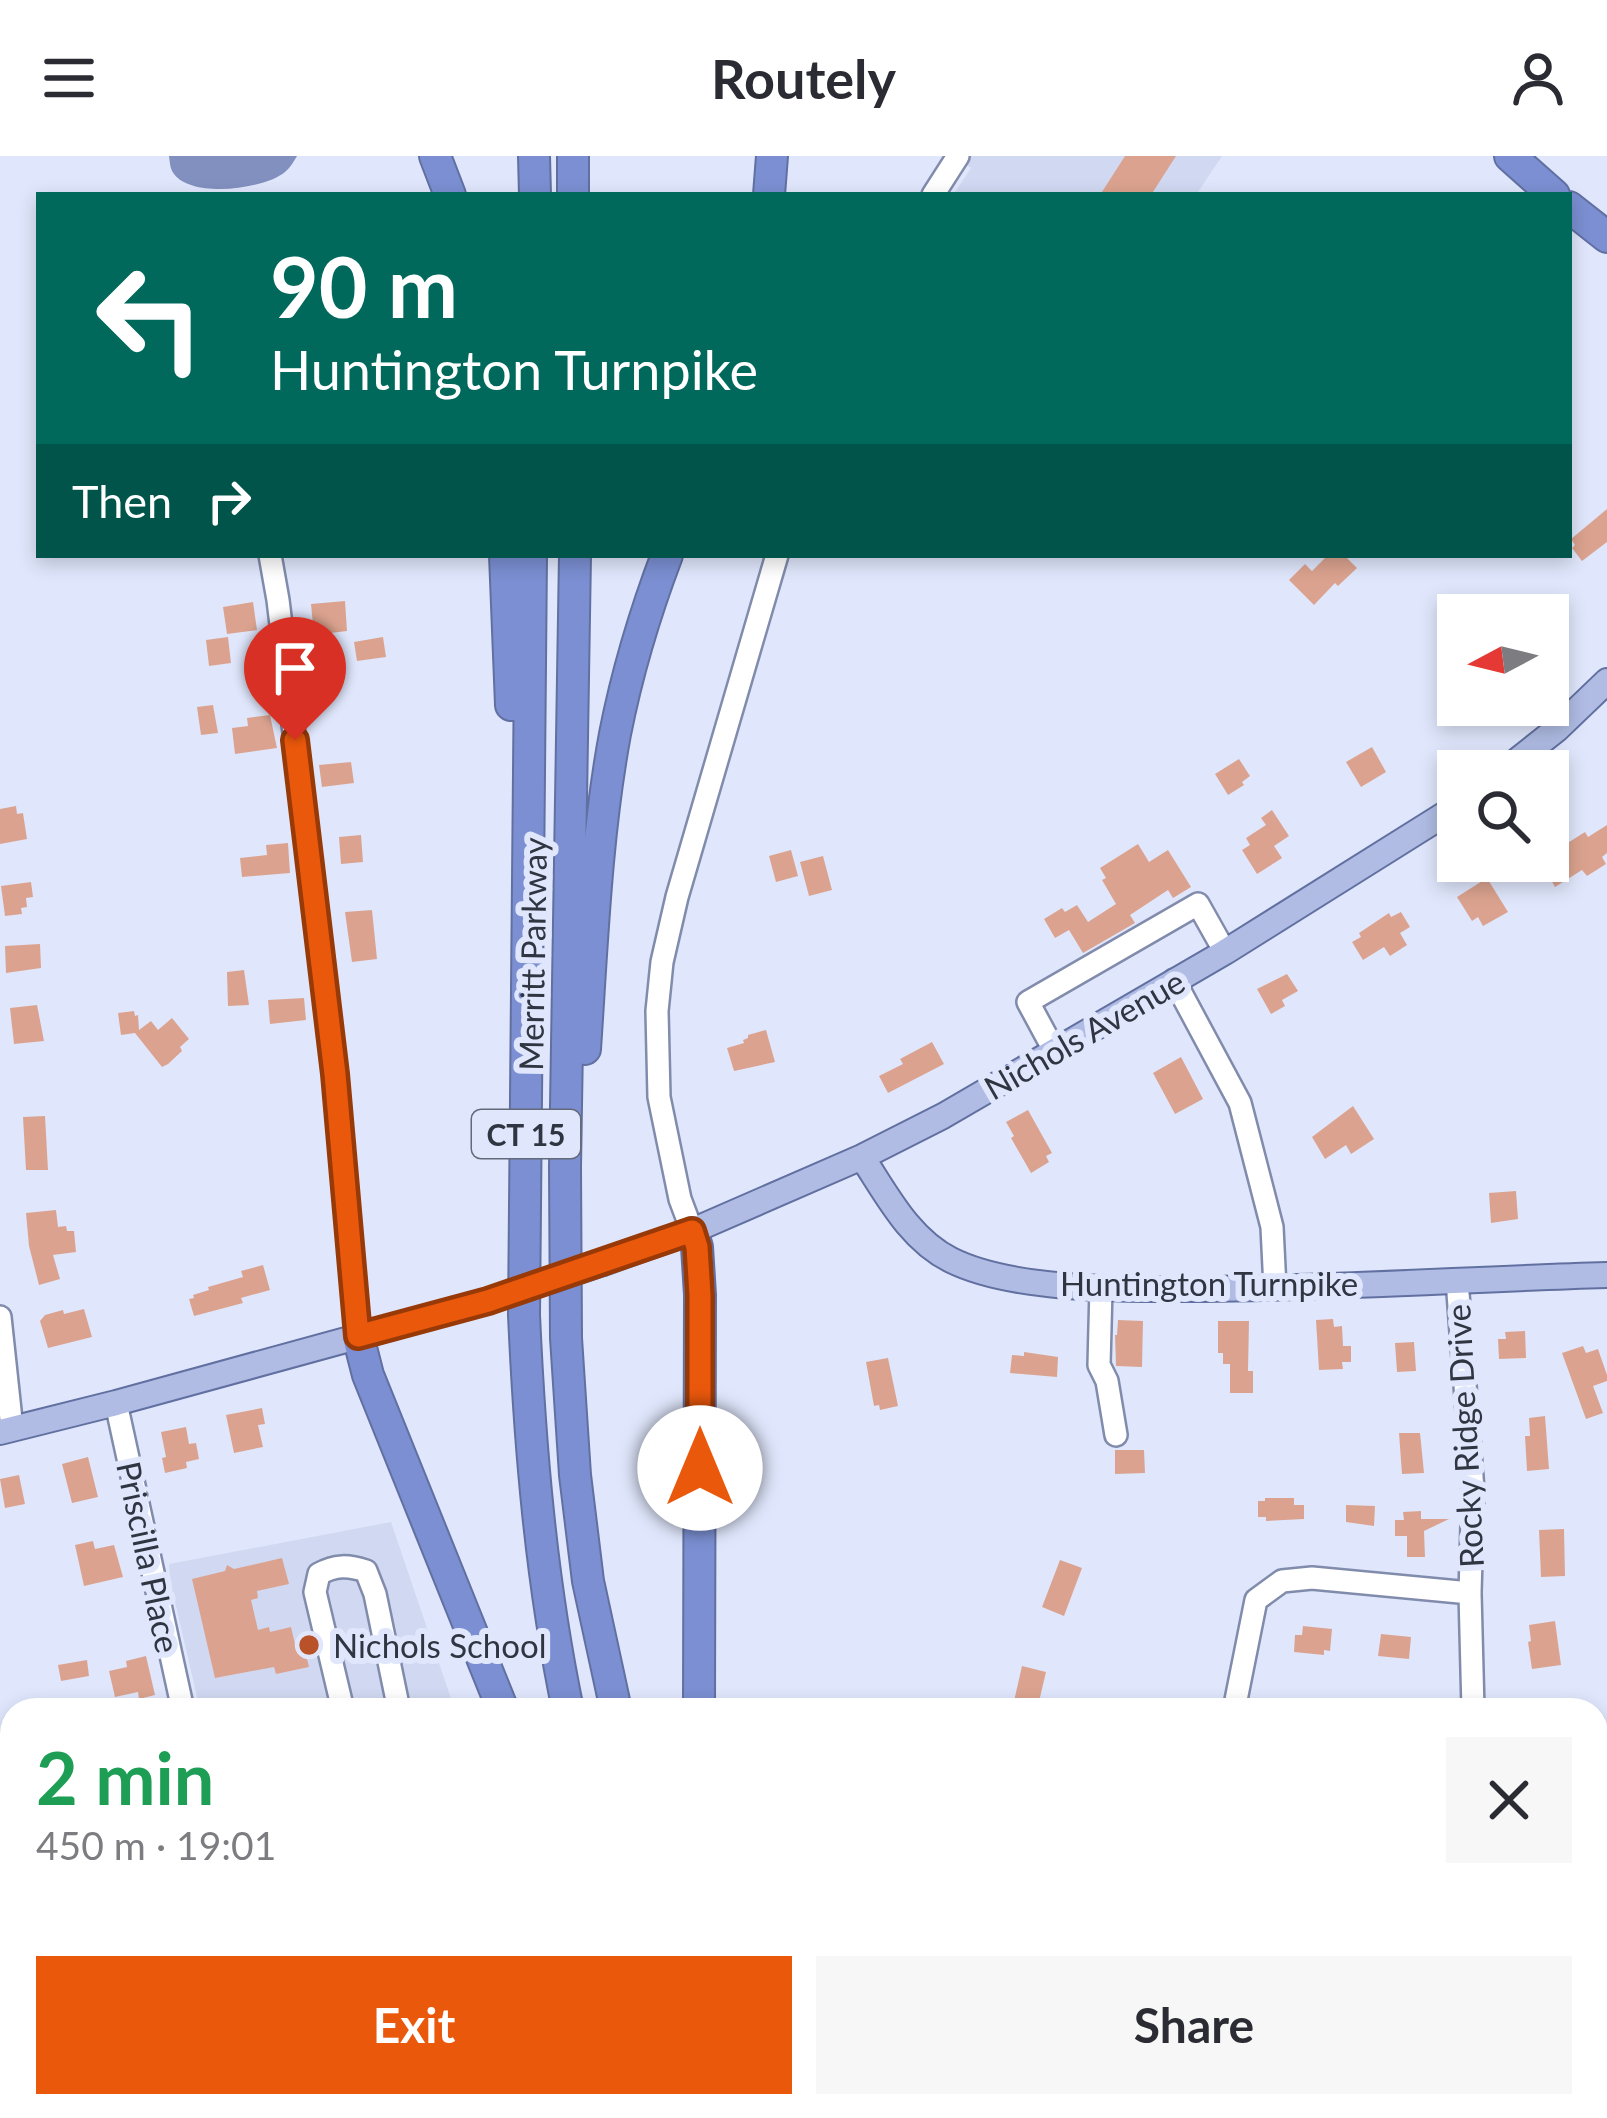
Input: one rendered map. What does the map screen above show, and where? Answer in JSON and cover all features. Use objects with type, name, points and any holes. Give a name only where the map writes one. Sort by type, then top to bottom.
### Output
[{"type":"highway","points":[[435,156],[449,192]]},
{"type":"highway","points":[[534,156],[535,192]]},
{"type":"highway","points":[[572,156],[573,192]]},
{"type":"highway","points":[[769,192],[772,156]]},
{"type":"highway","points":[[1510,156],[1551,192]]},
{"type":"highway","points":[[1572,209],[1607,238]]},
{"type":"highway","points":[[505,558],[515,942],[526,1079]]},
{"type":"highway","name":"Merritt Parkway","points":[[531,558],[524,1315],[540,1540],[566,1698]]},
{"type":"highway","name":"Merritt Parkway","points":[[575,558],[566,1338],[588,1581],[613,1698]]},
{"type":"highway","points":[[565,1167],[583,1094],[604,812],[615,737],[639,637],[666,558]]},
{"type":"highway","points":[[692,1231],[700,1295],[699,1698]]},
{"type":"highway","points":[[358,1336],[368,1375],[498,1698]]},
{"type":"main road","points":[[1530,750],[1607,681]]},
{"type":"main road","name":"Nichols Avenue","points":[[692,1231],[943,1116],[1225,952],[1437,819]]},
{"type":"main road","name":"Huntington Turnpike","points":[[862,1157],[901,1217],[950,1259],[984,1272],[1042,1282],[1101,1288],[1275,1288],[1607,1275]]},
{"type":"main road","points":[[6,1430],[488,1301],[692,1231]]},
{"type":"street","points":[[935,192],[958,156]]},
{"type":"street","points":[[271,558],[335,1074],[358,1336]]},
{"type":"street","points":[[692,1231],[680,1199],[659,1097],[657,1012],[662,962],[676,897],[776,558]]},
{"type":"street","points":[[1055,1052],[1028,1003],[1198,904],[1225,952]]},
{"type":"street","points":[[1174,980],[1240,1103],[1272,1227],[1275,1288]]},
{"type":"street","name":"Rocky Ridge Drive","points":[[1457,1280],[1473,1490],[1473,1698]]},
{"type":"street","points":[[1101,1288],[1099,1365],[1107,1381],[1116,1436]]},
{"type":"street","points":[[0,1317],[6,1430]]},
{"type":"street","name":"Priscilla Place","points":[[116,1403],[180,1698]]},
{"type":"street","points":[[340,1698],[315,1592],[319,1574],[332,1567],[352,1566],[365,1571],[375,1594],[397,1698]]},
{"type":"street","name":"Rocky Ridge Drive","points":[[1236,1698],[1256,1600],[1282,1581],[1312,1578],[1470,1593]]},
{"type":"shaded area","points":[[954,156],[1222,156],[1198,192],[955,192],[971,168]]},
{"type":"shaded area","name":"Nichols School","points":[[391,1522],[451,1698],[197,1698],[169,1564]]},
{"type":"water","points":[[169,156],[297,156],[275,178],[246,187],[212,189],[183,182],[173,172]]},
{"type":"building","points":[[1125,156],[1176,156],[1153,192],[1102,192]]},
{"type":"building","points":[[1607,509],[1607,542],[1582,561],[1572,548],[1572,538]]},
{"type":"building","points":[[1325,558],[1347,558],[1357,568],[1314,605],[1289,580],[1305,564],[1312,571]]},
{"type":"building","points":[[345,601],[347,631],[314,635],[311,604]]},
{"type":"building","points":[[253,602],[257,630],[227,634],[223,607]]},
{"type":"building","points":[[228,637],[231,663],[209,666],[206,640]]},
{"type":"building","points":[[383,637],[386,657],[357,661],[354,642]]},
{"type":"building","points":[[213,705],[218,733],[201,735],[197,707]]},
{"type":"building","points":[[270,715],[277,748],[235,754],[232,728],[248,726],[247,718]]},
{"type":"building","points":[[1372,747],[1386,772],[1361,787],[1346,762]]},
{"type":"building","points":[[1239,759],[1250,776],[1228,795],[1215,774]]},
{"type":"building","points":[[351,762],[354,783],[322,787],[319,765]]},
{"type":"building","points":[[16,806],[17,814],[23,813],[27,839],[0,844],[0,809]]},
{"type":"building","points":[[1272,810],[1289,836],[1274,846],[1282,858],[1257,874],[1242,850],[1250,845],[1246,838],[1266,825],[1261,818]]},
{"type":"building","points":[[1607,825],[1607,853],[1602,857],[1606,864],[1587,876],[1582,870],[1569,878],[1569,842],[1585,832],[1588,837]]},
{"type":"building","points":[[361,835],[363,862],[341,864],[339,837]]},
{"type":"building","points":[[288,843],[290,873],[242,877],[240,858],[267,855],[266,845]]},
{"type":"building","points":[[1138,844],[1149,862],[1168,850],[1191,887],[1173,898],[1168,890],[1130,915],[1135,923],[1083,953],[1069,930],[1055,938],[1044,919],[1062,908],[1065,912],[1077,905],[1088,922],[1116,904],[1100,868]]},
{"type":"building","points":[[791,850],[798,876],[776,882],[769,856]]},
{"type":"building","points":[[823,856],[832,890],[809,896],[800,862]]},
{"type":"building","points":[[31,882],[33,897],[26,898],[22,914],[5,916],[1,886]]},
{"type":"building","points":[[1481,882],[1489,882],[1508,912],[1483,926],[1478,917],[1472,921],[1457,897]]},
{"type":"building","points":[[372,910],[377,959],[352,962],[345,912]]},
{"type":"building","points":[[1401,912],[1410,927],[1400,933],[1407,945],[1390,956],[1384,947],[1363,960],[1352,942],[1361,937],[1359,933],[1389,913],[1391,917]]},
{"type":"building","points":[[40,944],[41,968],[6,973],[5,946]]},
{"type":"building","points":[[244,970],[249,1005],[228,1006],[227,972]]},
{"type":"building","points":[[1287,974],[1298,991],[1271,1014],[1257,989]]},
{"type":"building","points":[[304,998],[306,1020],[270,1024],[268,1000]]},
{"type":"building","points":[[37,1005],[44,1041],[14,1044],[10,1008]]},
{"type":"building","points":[[134,1011],[139,1030],[151,1021],[158,1030],[172,1018],[189,1039],[168,1064],[162,1067],[135,1033],[121,1035],[118,1013]]},
{"type":"building","points":[[766,1030],[775,1062],[734,1071],[727,1048]]},
{"type":"building","points":[[932,1042],[944,1064],[888,1093],[879,1076]]},
{"type":"building","points":[[1181,1057],[1203,1099],[1175,1114],[1153,1073]]},
{"type":"building","points":[[1353,1106],[1374,1139],[1351,1154],[1346,1145],[1325,1159],[1312,1137]]},
{"type":"building","points":[[1028,1110],[1052,1153],[1046,1156],[1049,1162],[1031,1173],[1006,1122]]},
{"type":"building","points":[[45,1116],[48,1170],[26,1170],[23,1117]]},
{"type":"building","points":[[1516,1191],[1518,1219],[1491,1223],[1489,1193]]},
{"type":"building","points":[[56,1210],[58,1227],[74,1231],[76,1252],[53,1255],[60,1279],[39,1285],[26,1213]]},
{"type":"building","points":[[263,1265],[270,1290],[194,1316],[189,1299],[193,1295]]},
{"type":"building","points":[[84,1309],[92,1337],[48,1348],[40,1321],[45,1315]]},
{"type":"building","points":[[1333,1319],[1334,1327],[1342,1326],[1343,1346],[1351,1346],[1351,1362],[1342,1362],[1343,1369],[1319,1370],[1316,1320]]},
{"type":"building","points":[[1118,1320],[1143,1321],[1142,1367],[1116,1366]]},
{"type":"building","points":[[1218,1321],[1249,1321],[1248,1371],[1253,1371],[1253,1393],[1230,1393],[1230,1364],[1223,1364],[1223,1353],[1218,1353]]},
{"type":"building","points":[[1525,1331],[1526,1358],[1499,1359],[1498,1339],[1506,1339],[1505,1332]]},
{"type":"building","points":[[1414,1342],[1416,1371],[1397,1372],[1395,1343]]},
{"type":"building","points":[[1583,1346],[1586,1353],[1598,1349],[1607,1375],[1607,1381],[1593,1386],[1603,1413],[1586,1419],[1562,1353]]},
{"type":"building","points":[[1024,1352],[1058,1357],[1057,1377],[1010,1373],[1012,1355],[1024,1356]]},
{"type":"building","points":[[888,1358],[898,1406],[880,1410],[879,1405],[874,1406],[866,1362]]},
{"type":"building","points":[[262,1408],[265,1424],[258,1425],[263,1447],[234,1453],[226,1415]]},
{"type":"building","points":[[1545,1416],[1549,1469],[1527,1471],[1529,1418]]},
{"type":"building","points":[[186,1427],[189,1444],[196,1443],[199,1459],[186,1462],[187,1468],[165,1473],[161,1432]]},
{"type":"building","points":[[1399,1433],[1420,1433],[1424,1473],[1402,1474]]},
{"type":"building","points":[[1115,1450],[1144,1450],[1145,1473],[1115,1474]]},
{"type":"building","points":[[88,1457],[98,1497],[72,1503],[62,1464]]},
{"type":"building","points":[[19,1475],[25,1504],[5,1508],[0,1479]]},
{"type":"building","points":[[1294,1498],[1294,1505],[1304,1505],[1304,1519],[1266,1521],[1258,1517],[1258,1501]]},
{"type":"building","points":[[1346,1505],[1375,1506],[1374,1526],[1346,1522]]},
{"type":"building","points":[[1421,1511],[1421,1519],[1449,1519],[1424,1531],[1425,1557],[1407,1557],[1407,1536],[1395,1536],[1395,1520],[1404,1520],[1403,1512]]},
{"type":"building","points":[[1564,1529],[1565,1576],[1541,1577],[1539,1530]]},
{"type":"building","points":[[93,1541],[95,1549],[114,1545],[123,1577],[84,1586],[75,1545]]},
{"type":"building","points":[[282,1558],[289,1584],[257,1591],[258,1598],[251,1600],[258,1630],[291,1627],[295,1644],[303,1642],[309,1667],[276,1674],[274,1667],[215,1678],[192,1579],[225,1571],[227,1565],[234,1569]]},
{"type":"building","points":[[1060,1560],[1082,1568],[1064,1616],[1042,1607]]},
{"type":"building","points":[[1555,1621],[1561,1665],[1532,1669],[1529,1625]]},
{"type":"building","points":[[1303,1626],[1332,1629],[1330,1651],[1324,1650],[1324,1655],[1294,1652],[1295,1635],[1302,1635]]},
{"type":"building","points":[[1381,1634],[1411,1637],[1409,1659],[1378,1656]]},
{"type":"building","points":[[146,1656],[155,1695],[139,1698],[138,1692],[115,1697],[109,1671],[127,1667],[126,1661]]},
{"type":"building","points":[[87,1660],[89,1676],[61,1681],[58,1665]]},
{"type":"building","points":[[1022,1666],[1046,1672],[1040,1698],[1015,1698]]},
{"type":"place","name":"Nichols School","points":[[309,1645]]},
{"type":"route","points":[[295,740],[335,1074],[358,1336],[488,1301],[692,1231],[700,1295],[700,1468]]}]
